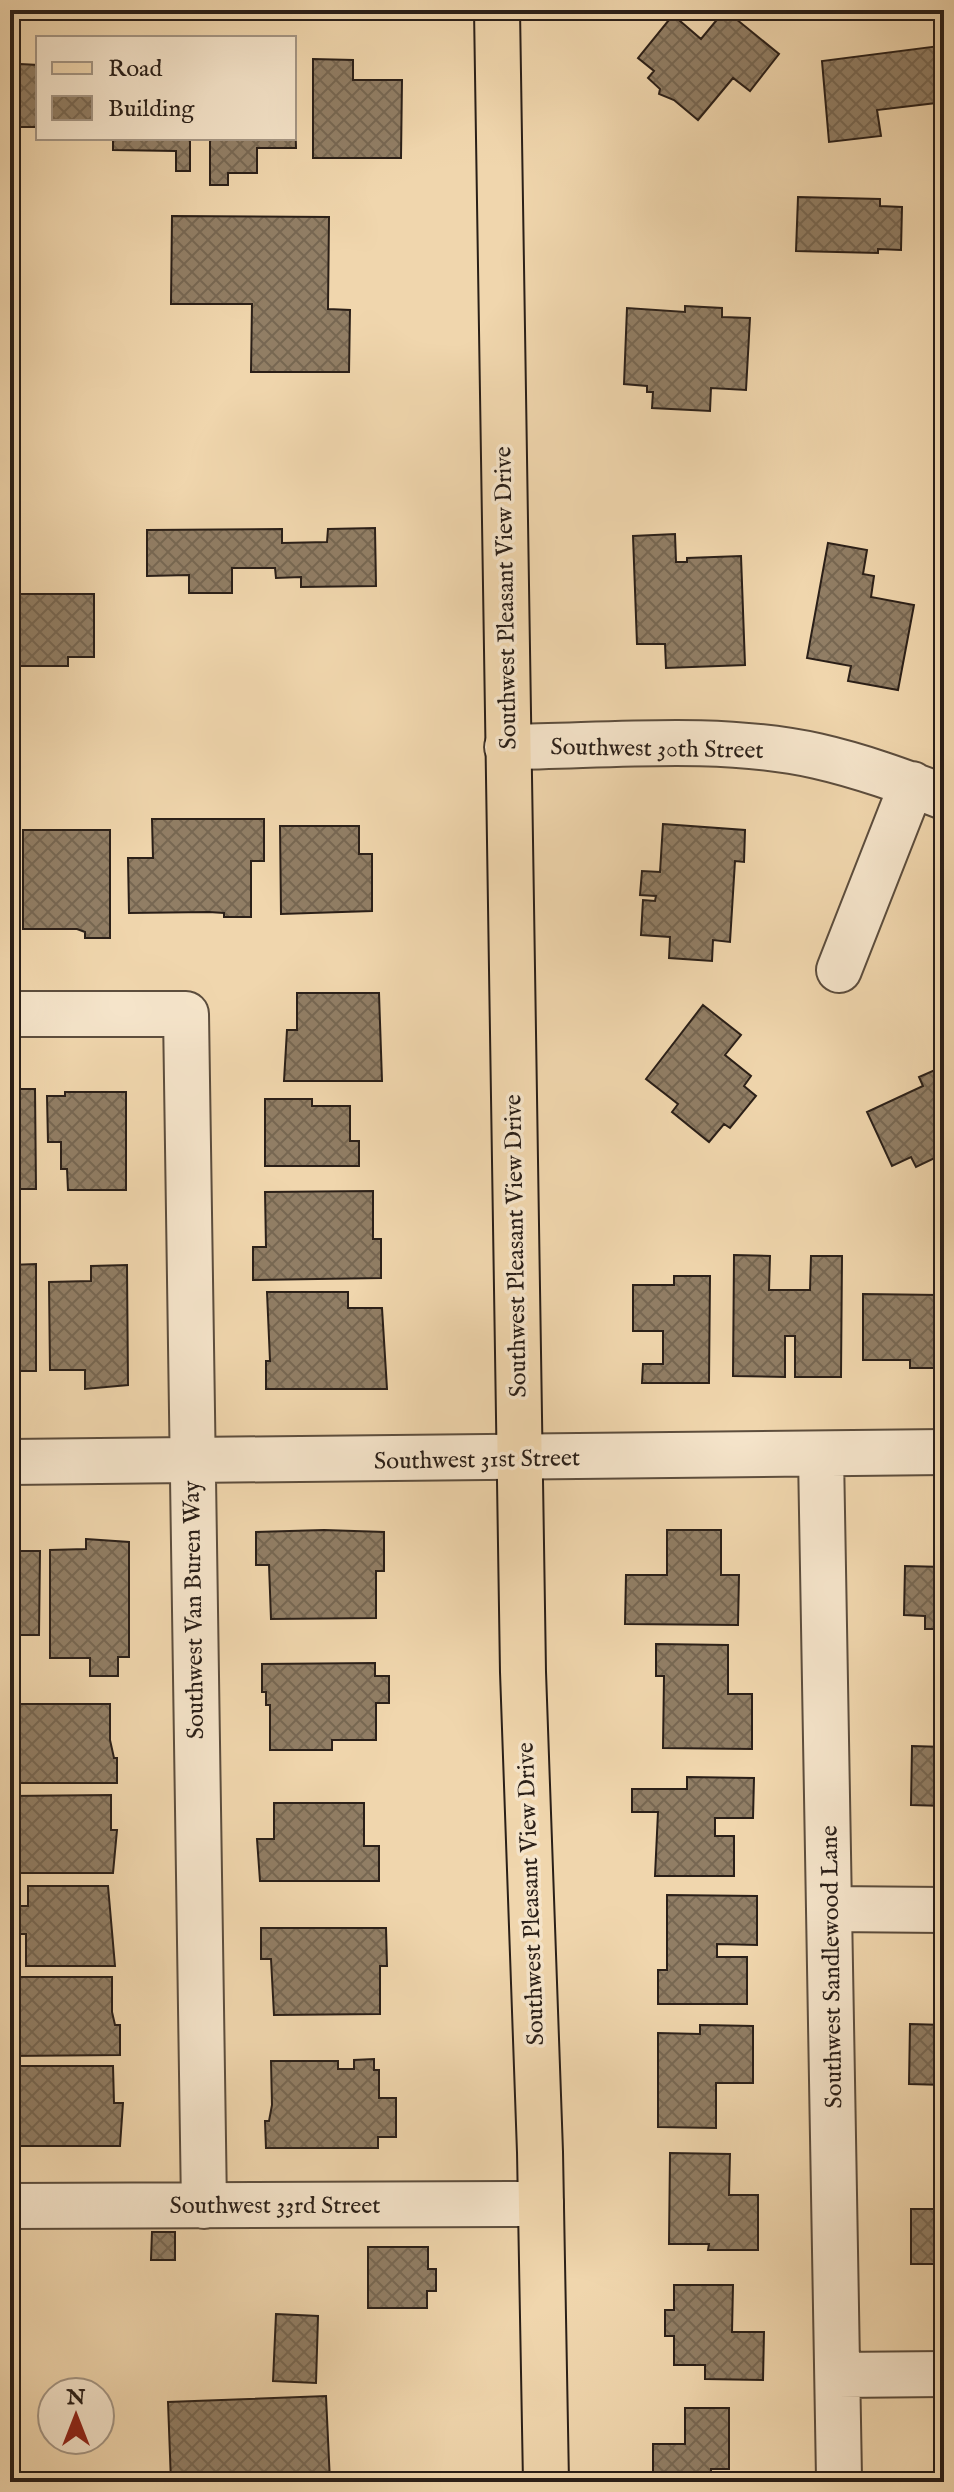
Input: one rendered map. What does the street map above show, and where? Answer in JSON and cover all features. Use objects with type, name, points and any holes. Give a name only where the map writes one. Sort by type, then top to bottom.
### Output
[{"type":"main road","name":"Southwest Pleasant View Drive","points":[[497,10],[524,1715],[541,2204],[546,2482]]},
{"type":"street","name":"Southwest 30th Street","points":[[507,747],[694,743],[756,747],[826,758],[928,791]]},
{"type":"street","points":[[839,970],[928,791]]},
{"type":"street","name":"Southwest Van Buren Way","points":[[10,1014],[186,1014],[204,2206]]},
{"type":"street","name":"Southwest 31st Street","points":[[10,1462],[944,1452]]},
{"type":"street","name":"Southwest Sandlewood Lane","points":[[821,1455],[839,2478]]},
{"type":"street","points":[[831,1909],[944,1910]]},
{"type":"street","name":"Southwest 33rd Street","points":[[10,2206],[541,2204]]},
{"type":"street","points":[[838,2375],[944,2374]]},
{"type":"building","points":[[725,10],[779,54],[750,91],[733,78],[698,120],[674,100],[659,94],[660,89],[648,78],[654,71],[638,58],[673,15],[701,39]]},
{"type":"building","points":[[939,46],[944,102],[877,110],[881,136],[829,142],[822,61]]},
{"type":"building","points":[[313,59],[353,60],[353,80],[402,80],[401,158],[313,158]]},
{"type":"building","points":[[20,64],[36,65],[36,127],[19,127]]},
{"type":"building","points":[[113,140],[190,140],[190,171],[176,171],[176,151],[113,150]]},
{"type":"building","points":[[210,140],[296,140],[296,148],[257,148],[257,173],[228,173],[228,185],[210,185]]},
{"type":"building","points":[[798,197],[880,199],[880,206],[902,207],[901,250],[878,249],[878,253],[796,251]]},
{"type":"building","points":[[172,216],[329,217],[328,309],[350,310],[349,372],[251,372],[252,304],[171,304]]},
{"type":"building","points":[[685,306],[722,308],[722,317],[750,318],[746,390],[711,388],[710,411],[652,408],[653,392],[647,392],[647,386],[624,384],[627,308],[685,312]]},
{"type":"building","points":[[375,528],[376,586],[301,587],[301,577],[276,578],[275,568],[232,568],[232,593],[189,593],[189,575],[147,576],[147,530],[282,529],[282,543],[327,542],[328,529]]},
{"type":"building","points":[[675,534],[676,562],[687,562],[687,558],[741,556],[745,665],[666,668],[665,644],[637,644],[633,536]]},
{"type":"building","points":[[828,543],[867,550],[863,574],[874,576],[871,597],[914,605],[898,690],[848,681],[851,666],[807,658]]},
{"type":"building","points":[[10,594],[94,594],[94,657],[68,657],[68,666],[10,666]]},
{"type":"building","points":[[152,819],[264,819],[264,861],[251,861],[251,917],[224,917],[224,913],[209,912],[129,913],[128,858],[153,858]]},
{"type":"building","points":[[663,824],[745,830],[744,862],[735,861],[730,942],[713,940],[712,961],[669,958],[670,937],[641,935],[643,900],[655,901],[656,896],[640,895],[642,871],[660,872]]},
{"type":"building","points":[[280,826],[359,826],[359,854],[372,854],[372,911],[281,914]]},
{"type":"building","points":[[23,830],[110,830],[110,938],[85,938],[85,932],[77,929],[23,929]]},
{"type":"building","points":[[297,993],[379,993],[382,1081],[284,1081],[287,1030],[297,1030]]},
{"type":"building","points":[[703,1005],[741,1035],[725,1055],[751,1076],[744,1086],[756,1096],[730,1128],[724,1124],[709,1142],[672,1112],[678,1104],[646,1079]]},
{"type":"building","points":[[944,1066],[944,1139],[935,1143],[941,1155],[916,1167],[911,1157],[892,1166],[867,1112],[923,1086],[919,1077]]},
{"type":"building","points":[[35,1089],[36,1189],[10,1189],[10,1091]]},
{"type":"building","points":[[65,1092],[126,1092],[126,1190],[68,1190],[67,1169],[61,1169],[61,1142],[48,1142],[47,1096],[65,1096]]},
{"type":"building","points":[[265,1099],[312,1099],[312,1106],[350,1106],[350,1141],[359,1141],[359,1166],[265,1166]]},
{"type":"building","points":[[373,1191],[373,1239],[381,1239],[381,1278],[253,1280],[253,1247],[266,1247],[265,1192]]},
{"type":"building","points":[[734,1255],[770,1256],[769,1290],[810,1290],[811,1256],[842,1256],[841,1377],[795,1377],[795,1336],[785,1336],[785,1377],[733,1376]]},
{"type":"building","points":[[36,1264],[36,1371],[10,1371],[10,1265]]},
{"type":"building","points":[[127,1265],[128,1385],[85,1389],[85,1370],[50,1370],[49,1282],[91,1281],[91,1266]]},
{"type":"building","points":[[674,1276],[710,1276],[709,1383],[642,1383],[643,1364],[663,1364],[663,1331],[633,1331],[633,1285],[674,1285]]},
{"type":"building","points":[[267,1292],[348,1292],[348,1308],[382,1308],[387,1389],[266,1389],[266,1361],[270,1361]]},
{"type":"building","points":[[863,1294],[939,1295],[939,1313],[944,1313],[944,1368],[910,1368],[910,1360],[863,1360]]},
{"type":"building","points":[[667,1530],[721,1530],[721,1575],[739,1575],[738,1625],[625,1624],[626,1575],[667,1575]]},
{"type":"building","points":[[256,1532],[384,1532],[384,1571],[376,1571],[376,1618],[271,1619],[269,1565],[256,1565]]},
{"type":"building","points":[[86,1539],[129,1542],[129,1657],[118,1657],[118,1676],[90,1676],[90,1658],[50,1658],[50,1550],[86,1549]]},
{"type":"building","points":[[10,1551],[40,1551],[39,1635],[17,1635],[17,1653],[10,1653]]},
{"type":"building","points":[[905,1566],[944,1567],[944,1629],[925,1629],[925,1616],[904,1615]]},
{"type":"building","points":[[656,1644],[728,1645],[728,1694],[752,1694],[752,1749],[663,1748],[664,1676],[656,1676]]},
{"type":"building","points":[[375,1663],[375,1676],[389,1676],[389,1703],[376,1703],[376,1740],[332,1740],[332,1750],[270,1750],[270,1705],[266,1705],[266,1692],[262,1692],[262,1664]]},
{"type":"building","points":[[10,1704],[110,1704],[110,1740],[114,1758],[117,1758],[117,1783],[10,1783]]},
{"type":"building","points":[[912,1746],[944,1747],[944,1806],[911,1805]]},
{"type":"building","points":[[687,1777],[754,1778],[753,1818],[715,1818],[715,1836],[734,1836],[734,1876],[655,1876],[658,1812],[632,1812],[632,1789],[687,1789]]},
{"type":"building","points":[[111,1795],[111,1830],[117,1830],[113,1873],[10,1873],[10,1796]]},
{"type":"building","points":[[274,1803],[364,1803],[364,1846],[379,1846],[379,1881],[260,1881],[257,1839],[274,1839]]},
{"type":"building","points":[[28,1886],[108,1886],[115,1966],[26,1966],[26,1934],[10,1934],[10,1906],[28,1906]]},
{"type":"building","points":[[667,1895],[757,1896],[757,1945],[717,1944],[717,1957],[747,1957],[747,2004],[658,2004],[658,1970],[667,1970]]},
{"type":"building","points":[[261,1928],[386,1928],[387,1966],[380,1966],[380,2014],[274,2015],[271,1959],[261,1959]]},
{"type":"building","points":[[10,1977],[112,1977],[112,2012],[115,2025],[120,2025],[120,2055],[10,2056]]},
{"type":"building","points":[[910,2024],[944,2025],[944,2085],[909,2084]]},
{"type":"building","points":[[700,2025],[753,2026],[753,2083],[716,2083],[716,2128],[658,2127],[658,2033],[700,2034]]},
{"type":"building","points":[[374,2059],[374,2070],[379,2070],[379,2098],[396,2098],[396,2137],[378,2137],[378,2148],[266,2148],[265,2121],[269,2121],[272,2105],[271,2061],[338,2061],[338,2069],[354,2069],[354,2060]]},
{"type":"building","points":[[10,2066],[113,2066],[114,2103],[123,2103],[120,2146],[10,2146]]},
{"type":"building","points":[[670,2153],[730,2154],[729,2195],[758,2195],[758,2250],[708,2250],[709,2244],[669,2244]]},
{"type":"building","points":[[911,2209],[944,2209],[944,2279],[937,2279],[937,2264],[911,2264]]},
{"type":"building","points":[[152,2232],[175,2232],[175,2260],[151,2260]]},
{"type":"building","points":[[368,2247],[428,2247],[428,2269],[436,2269],[436,2291],[427,2291],[427,2308],[368,2308]]},
{"type":"building","points":[[674,2285],[733,2285],[732,2332],[764,2332],[763,2380],[705,2379],[705,2365],[674,2365],[674,2336],[665,2336],[665,2310],[674,2310]]},
{"type":"building","points":[[276,2314],[318,2316],[316,2383],[273,2381]]},
{"type":"building","points":[[326,2396],[330,2482],[171,2482],[168,2402]]},
{"type":"building","points":[[685,2408],[729,2408],[729,2469],[711,2469],[711,2482],[653,2482],[653,2444],[685,2444]]}]
